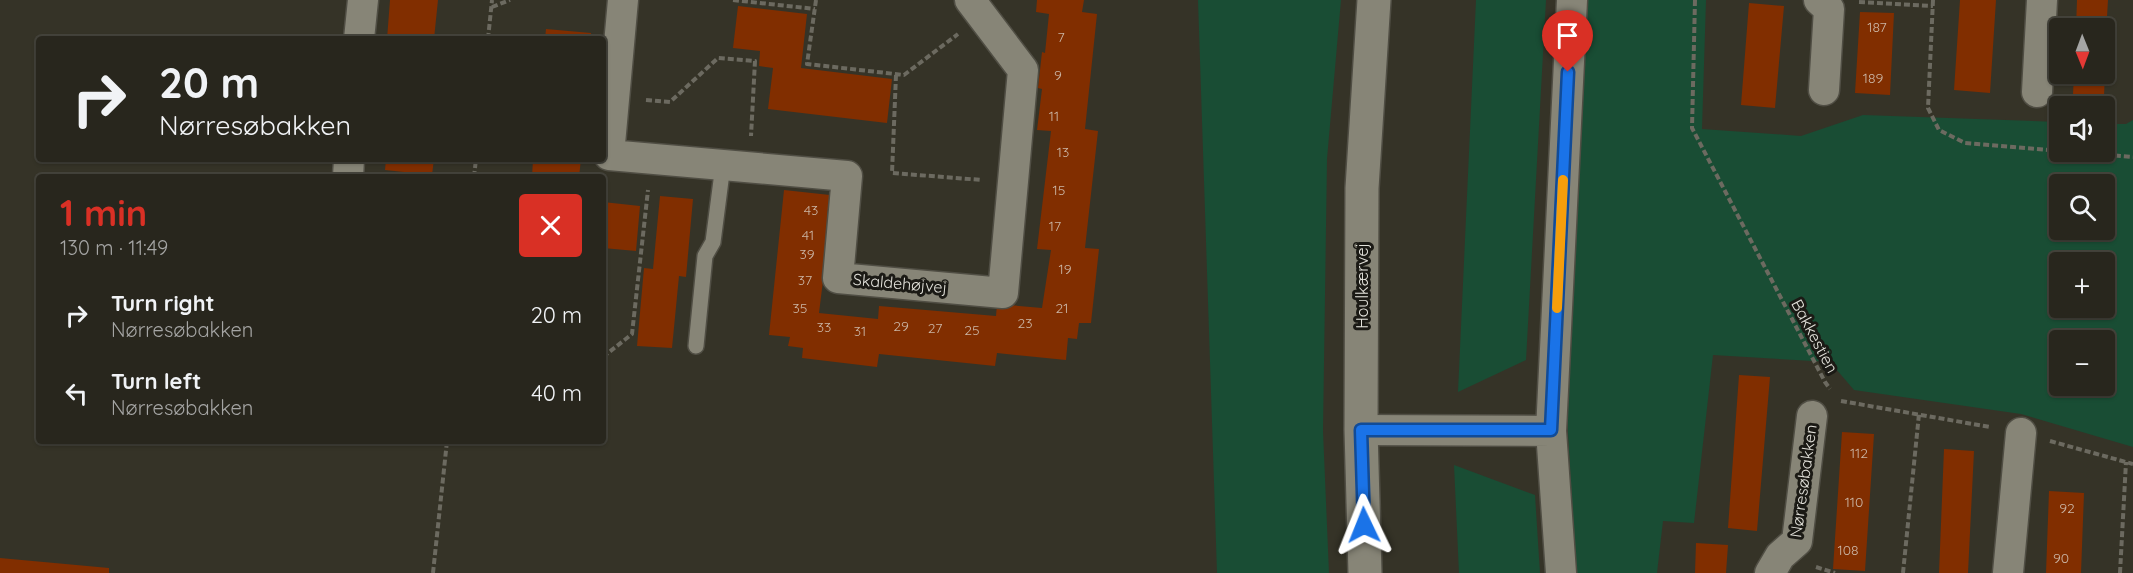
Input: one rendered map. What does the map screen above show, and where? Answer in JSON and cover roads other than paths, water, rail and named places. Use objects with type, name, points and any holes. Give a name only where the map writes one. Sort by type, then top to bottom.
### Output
[{"type":"street","points":[[359,36],[363,0]]},
{"type":"street","name":"Skaldehøjvej","points":[[623,0],[609,155],[847,176],[838,278],[1003,293],[1023,70],[976,8]]},
{"type":"street","name":"Houlkærvej","points":[[1365,573],[1361,430],[1362,188],[1374,0]]},
{"type":"street","points":[[1561,573],[1551,430],[1572,0]]},
{"type":"street","points":[[1819,0],[1829,9],[1824,90]]},
{"type":"street","points":[[2037,92],[2042,0]]},
{"type":"street","name":"Nørresøbakken","points":[[1770,573],[1780,556],[1797,541],[1812,416]]},
{"type":"street","points":[[1361,430],[1551,430]]},
{"type":"street","points":[[2008,573],[2021,433]]},
{"type":"lane","points":[[696,346],[705,256],[713,242],[736,166]]}]
